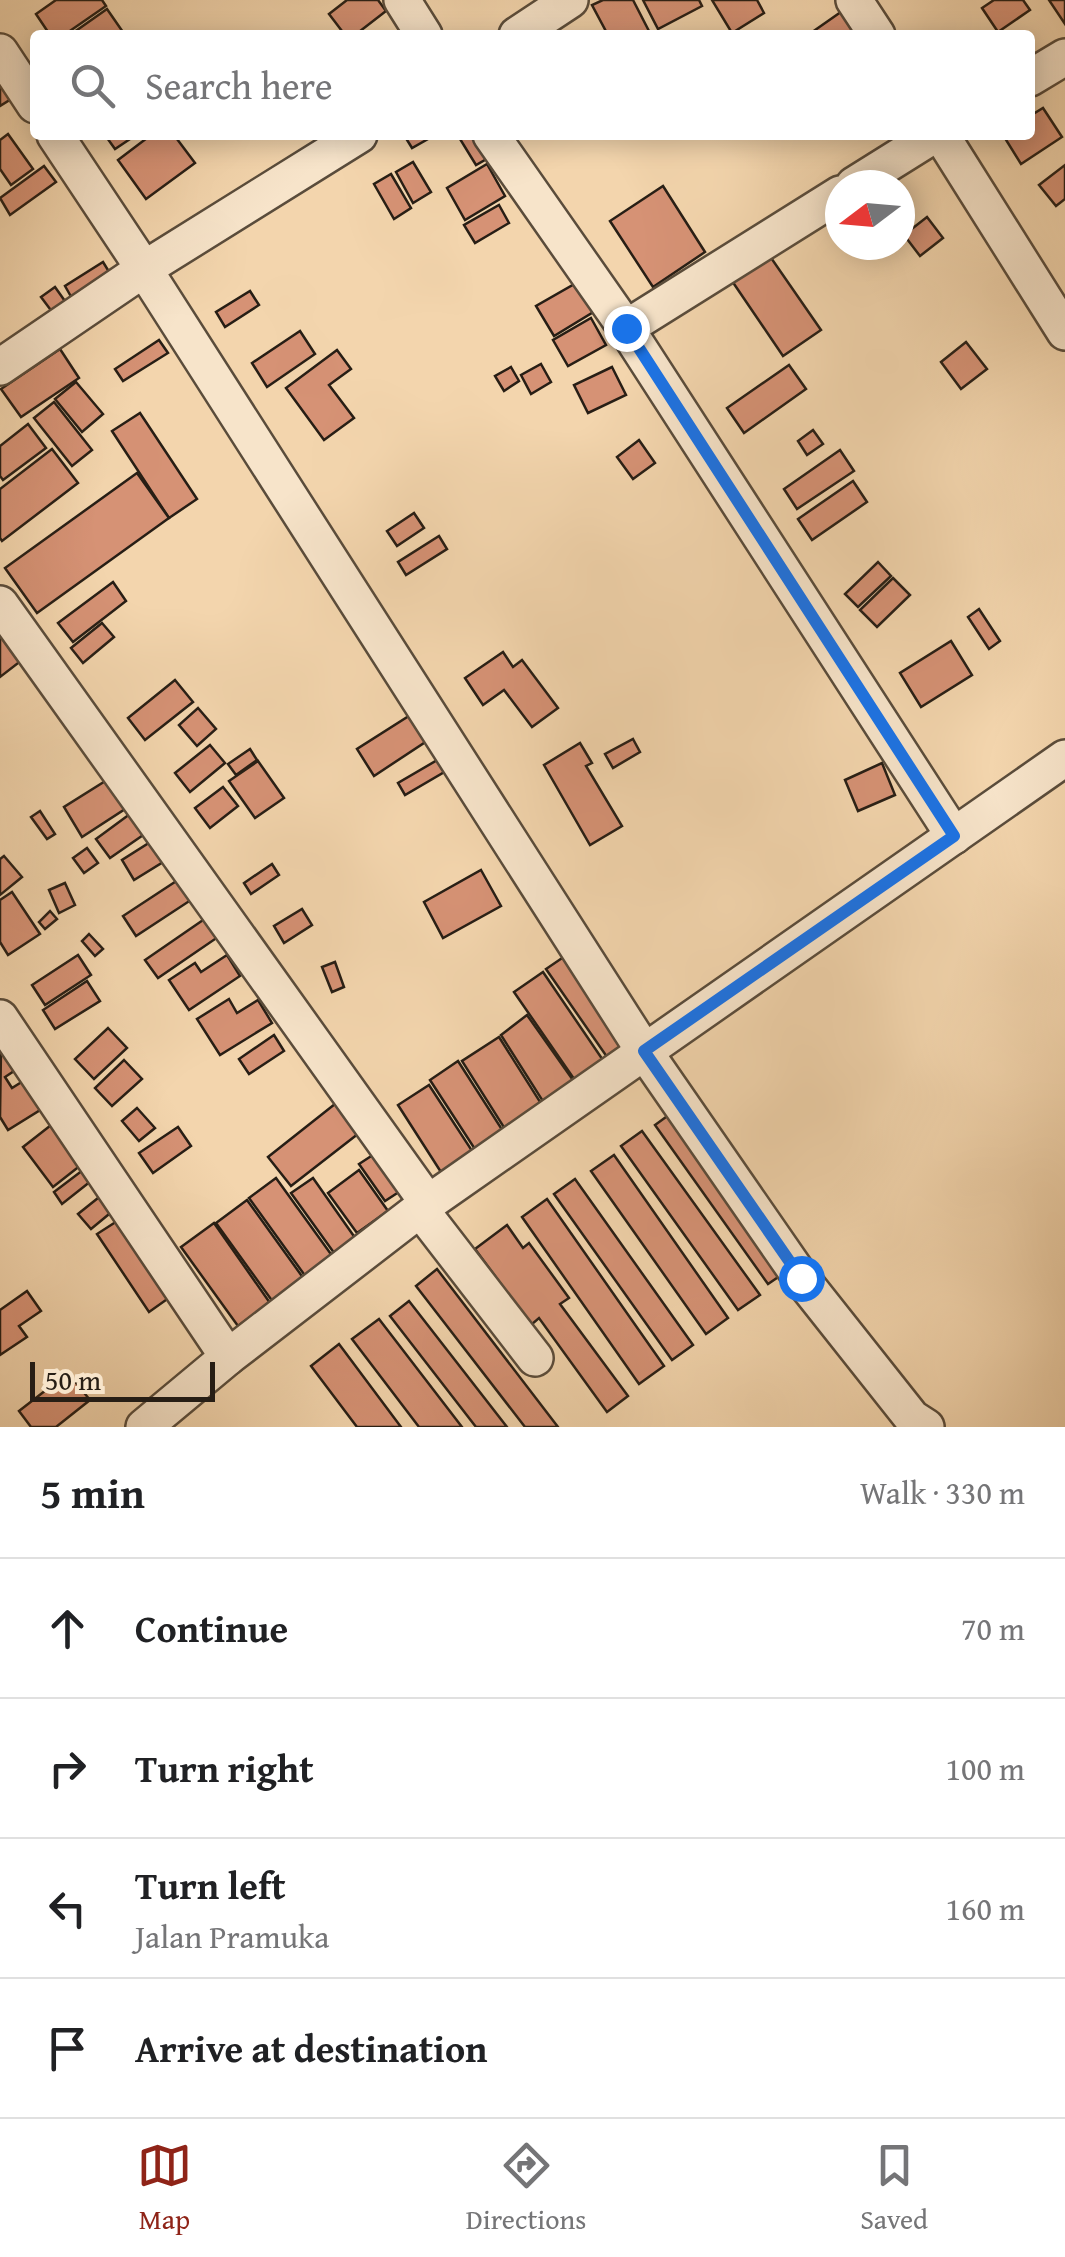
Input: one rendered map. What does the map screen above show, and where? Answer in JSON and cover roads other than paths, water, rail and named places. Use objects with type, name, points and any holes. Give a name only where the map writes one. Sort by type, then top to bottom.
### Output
[{"type":"street","points":[[402,0],[421,30]]},
{"type":"street","points":[[524,30],[570,0]]},
{"type":"street","points":[[854,0],[874,30]]},
{"type":"street","points":[[0,52],[30,97]]},
{"type":"street","points":[[1035,75],[1065,57]]},
{"type":"street","points":[[58,140],[644,1051],[801,1278],[912,1418],[926,1427]]},
{"type":"street","points":[[0,367],[144,269],[351,140]]},
{"type":"street","points":[[494,140],[626,328],[954,836]]},
{"type":"street","points":[[879,170],[930,140]]},
{"type":"street","points":[[941,140],[1065,332]]},
{"type":"street","points":[[626,328],[825,203]]},
{"type":"street","points":[[0,604],[535,1358]]},
{"type":"street","points":[[144,1427],[424,1206],[1065,758]]},
{"type":"street","points":[[0,1018],[228,1358]]}]
